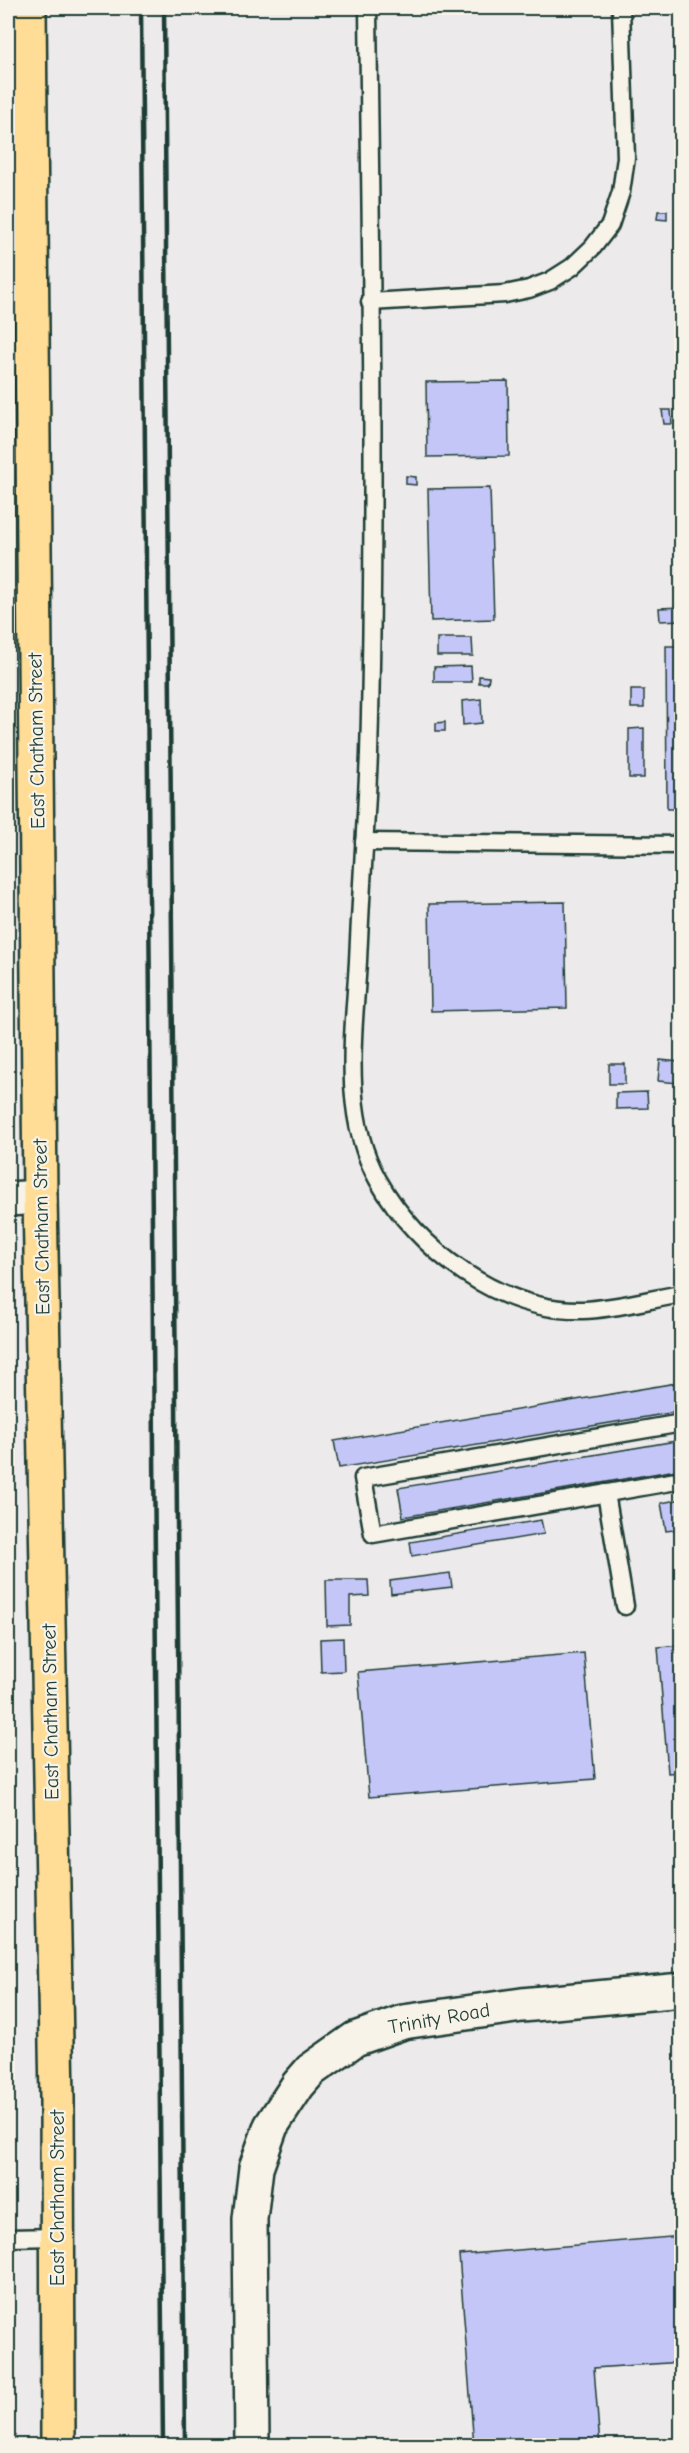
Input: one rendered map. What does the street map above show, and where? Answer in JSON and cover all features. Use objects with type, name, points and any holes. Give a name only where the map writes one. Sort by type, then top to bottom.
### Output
[{"type":"main road","name":"East Chatham Street","points":[[29,8],[19,145],[40,1197],[57,2237],[58,2445]]},
{"type":"main road","points":[[8,1199],[40,1197]]},
{"type":"main road","name":"Trinity Road","points":[[252,2445],[250,2219],[256,2168],[271,2126],[293,2092],[311,2070],[356,2038],[403,2022],[444,2014],[522,2005],[681,1990]]},
{"type":"lane","points":[[368,8],[369,754],[353,1051],[354,1101],[369,1162],[390,1197],[439,1254],[500,1292],[533,1306],[584,1310],[681,1294]]},
{"type":"lane","points":[[370,302],[505,294],[529,289],[572,267],[593,247],[610,225],[621,192],[626,158],[621,8]]},
{"type":"lane","points":[[364,842],[681,845]]},
{"type":"lane","points":[[681,1423],[363,1478],[373,1534],[681,1480]]},
{"type":"lane","points":[[606,1493],[625,1606]]},
{"type":"lane","points":[[8,2238],[57,2237]]},
{"type":"building","points":[[658,211],[667,211],[667,220],[657,219]]},
{"type":"building","points":[[508,381],[509,456],[427,457],[426,382]]},
{"type":"building","points":[[662,410],[671,410],[672,424],[664,424]]},
{"type":"building","points":[[406,476],[416,477],[416,485],[406,484]]},
{"type":"building","points":[[490,488],[494,619],[431,621],[428,489]]},
{"type":"building","points":[[675,507],[682,507],[682,539],[676,539]]},
{"type":"building","points":[[682,607],[682,620],[660,621],[659,608]]},
{"type":"building","points":[[437,638],[472,638],[473,656],[437,656]]},
{"type":"building","points":[[666,646],[682,646],[682,809],[667,809]]},
{"type":"building","points":[[471,666],[472,682],[434,682],[434,667]]},
{"type":"building","points":[[479,676],[489,677],[488,683],[479,683]]},
{"type":"building","points":[[631,690],[644,690],[644,708],[631,708]]},
{"type":"building","points":[[481,699],[482,723],[463,725],[462,701]]},
{"type":"building","points":[[445,722],[445,731],[436,731],[436,723]]},
{"type":"building","points":[[644,728],[644,778],[629,778],[629,729]]},
{"type":"building","points":[[565,902],[567,1008],[431,1011],[429,904]]},
{"type":"building","points":[[660,1060],[680,1062],[678,1083],[658,1081]]},
{"type":"building","points":[[609,1064],[625,1064],[625,1084],[609,1084]]},
{"type":"building","points":[[647,1092],[648,1108],[616,1109],[616,1093]]},
{"type":"building","points":[[682,1382],[682,1411],[339,1468],[334,1441]]},
{"type":"building","points":[[682,1440],[682,1469],[403,1517],[398,1488]]},
{"type":"building","points":[[682,1499],[682,1529],[666,1531],[661,1503]]},
{"type":"building","points":[[541,1520],[544,1534],[412,1556],[410,1542]]},
{"type":"building","points":[[450,1573],[452,1587],[391,1594],[390,1581]]},
{"type":"building","points":[[326,1580],[368,1580],[369,1596],[350,1597],[350,1625],[327,1626]]},
{"type":"building","points":[[343,1638],[344,1671],[321,1672],[320,1639]]},
{"type":"building","points":[[682,1645],[682,1772],[668,1773],[658,1647]]},
{"type":"building","points":[[584,1653],[595,1779],[369,1797],[358,1672]]},
{"type":"building","points":[[682,2236],[682,2362],[594,2368],[600,2446],[474,2446],[459,2255]]},
{"type":"railway","points":[[141,8],[163,2446]]},
{"type":"railway","points":[[164,8],[185,2446]]}]
